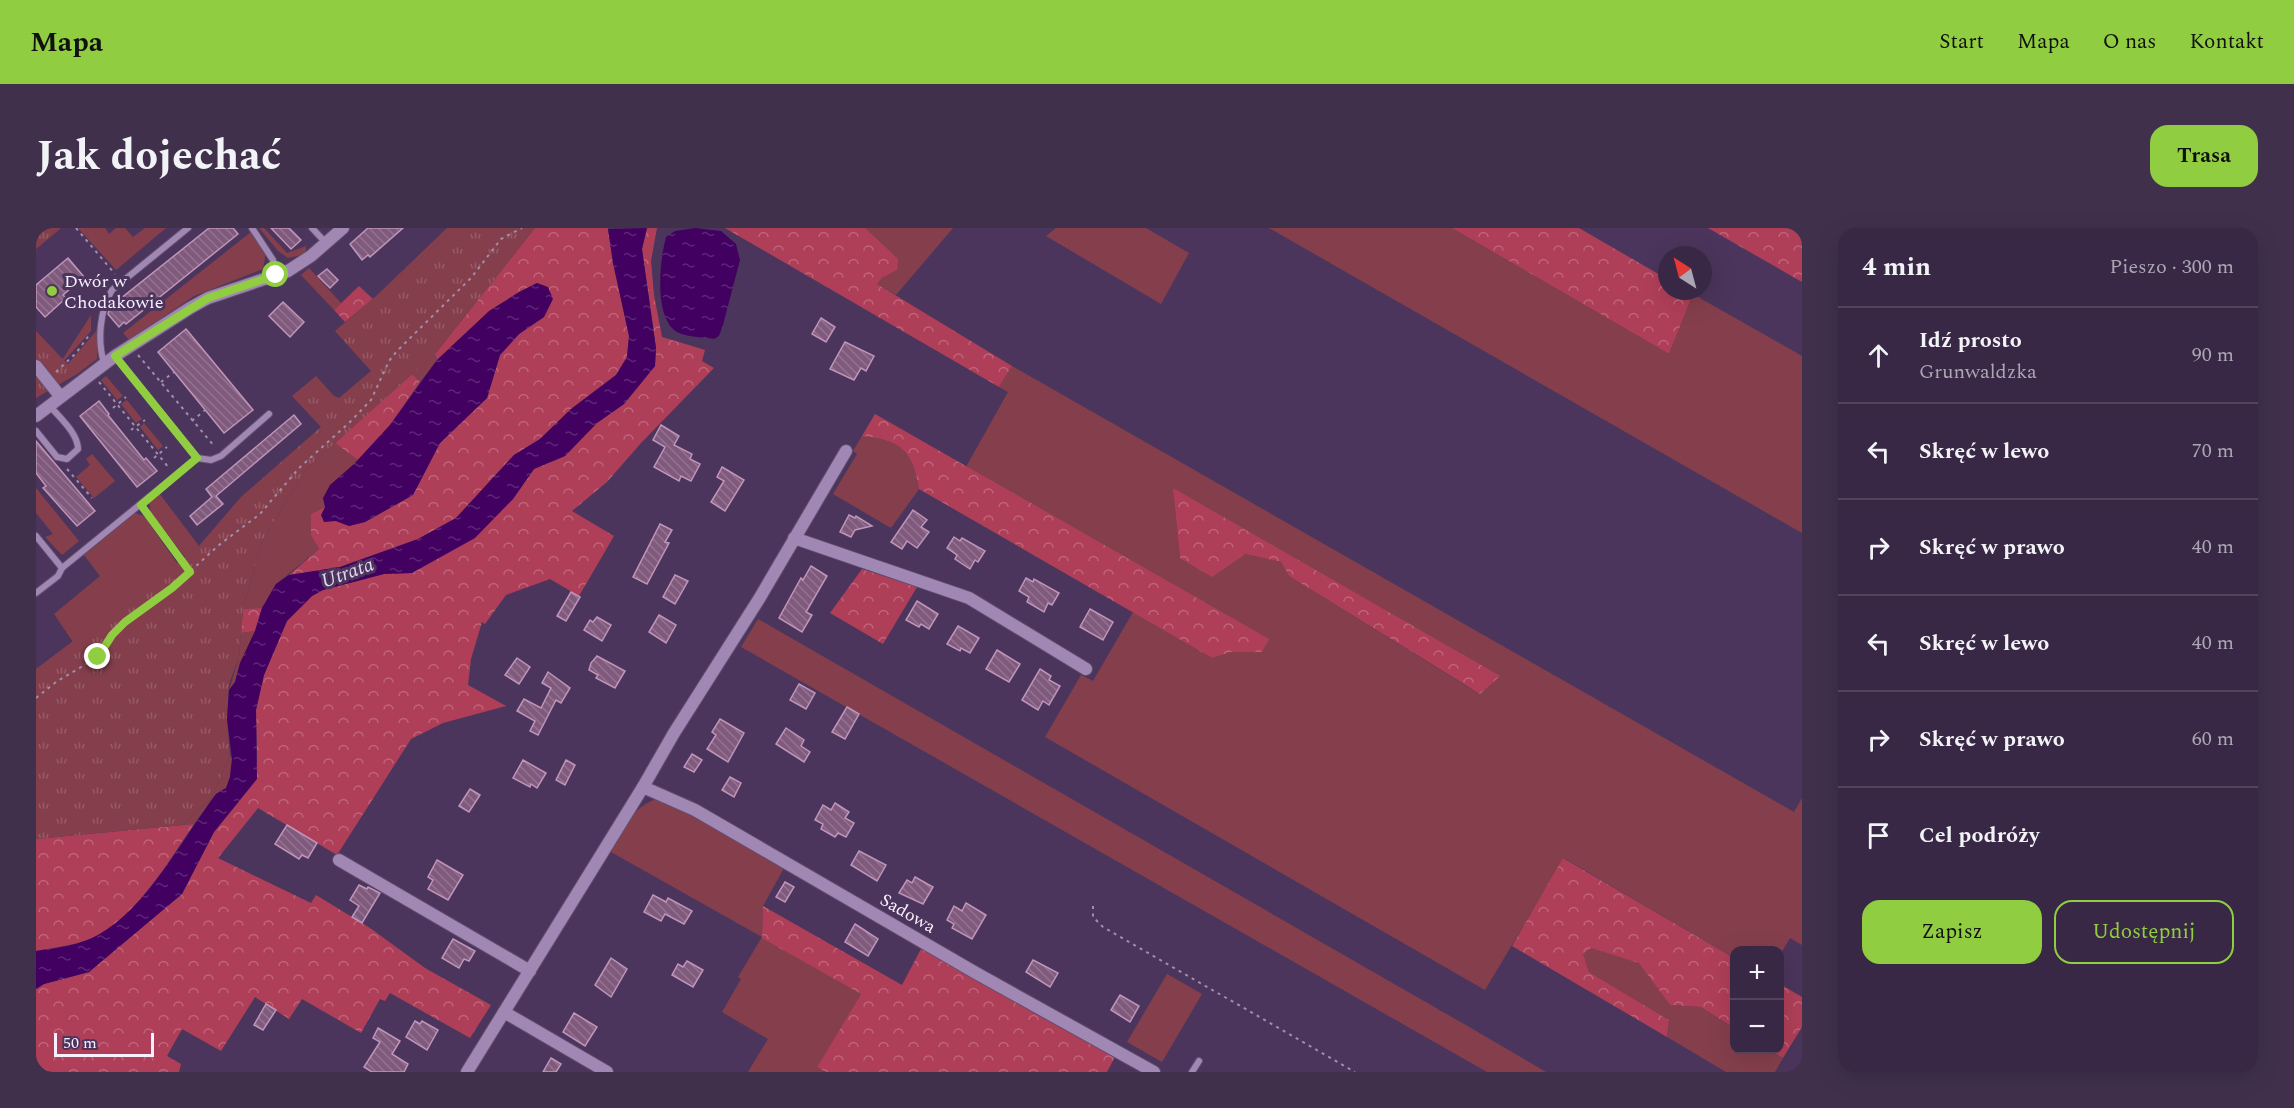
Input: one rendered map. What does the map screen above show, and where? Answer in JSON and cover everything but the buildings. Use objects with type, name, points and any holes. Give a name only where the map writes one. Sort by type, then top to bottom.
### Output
[{"type":"street","points":[[36,416],[115,356],[208,298],[299,265],[343,228]]},
{"type":"street","points":[[36,366],[60,396]]},
{"type":"street","points":[[467,1072],[846,451]]},
{"type":"street","points":[[794,538],[969,598],[1086,669]]},
{"type":"street","name":"Sadowa","points":[[643,787],[695,810],[976,973],[1154,1072]]},
{"type":"street","points":[[339,860],[530,971]]},
{"type":"street","points":[[504,1012],[607,1072]]},
{"type":"lane","points":[[104,364],[101,321],[112,290],[188,228]]},
{"type":"lane","points":[[252,228],[273,260],[276,275]]},
{"type":"lane","points":[[312,228],[326,243]]},
{"type":"lane","points":[[115,356],[197,458],[211,460],[221,456],[269,414]]},
{"type":"lane","points":[[36,431],[52,452],[61,459],[67,459],[78,449],[78,443],[49,405]]},
{"type":"lane","points":[[36,593],[58,576],[62,568],[197,458]]},
{"type":"lane","points":[[36,536],[62,568]]},
{"type":"lane","points":[[1192,1072],[1199,1061]]},
{"type":"path","points":[[36,233],[44,228]]},
{"type":"path","points":[[76,228],[122,282]]},
{"type":"path","points":[[36,698],[56,682],[98,657],[112,635],[125,622],[172,588],[260,514],[299,468],[363,410],[371,400],[389,361],[397,351],[471,278],[501,239],[522,228]]},
{"type":"path","points":[[56,371],[76,353],[101,321]]},
{"type":"path","points":[[136,352],[215,447]]},
{"type":"path","points":[[161,382],[174,372]]},
{"type":"path","points":[[97,380],[175,476]]},
{"type":"path","points":[[113,408],[126,397]]},
{"type":"path","points":[[192,421],[205,410]]},
{"type":"path","points":[[131,430],[145,420]]},
{"type":"path","points":[[154,458],[167,447]]},
{"type":"path","points":[[61,459],[92,498]]},
{"type":"path","points":[[66,475],[70,472]]},
{"type":"path","points":[[141,505],[190,572]]},
{"type":"path","points":[[1093,906],[1093,917],[1103,927],[1355,1072]]},
{"type":"green space","points":[[36,228],[61,228],[36,249]]},
{"type":"green space","points":[[78,228],[105,228],[109,234],[116,228],[125,228],[133,237],[145,228],[166,228],[116,270]]},
{"type":"green space","points":[[259,228],[264,228],[287,253],[306,246],[306,251],[302,255],[288,258],[278,251]]},
{"type":"green space","points":[[447,228],[456,228],[373,299]]},
{"type":"green space","points":[[456,228],[535,228],[435,354],[306,469],[262,541],[243,609],[239,657],[229,684],[227,719],[230,755],[211,799],[182,825],[36,839],[36,669],[199,546],[241,497],[321,427],[292,396],[316,376],[334,396],[339,398],[371,371],[335,331]]},
{"type":"green space","points":[[535,228],[608,228],[629,336],[627,357],[616,375],[571,409],[540,439],[514,455],[456,518],[418,539],[340,567],[289,575],[319,549],[311,535],[311,514],[325,507],[336,521],[349,526],[365,522],[413,495],[440,443],[487,398],[500,355],[519,334],[544,317],[537,283],[496,308],[437,360],[435,354]]},
{"type":"green space","points":[[647,228],[657,228],[651,261],[654,295],[662,337],[705,350],[702,361],[714,368],[641,443],[607,482],[572,511],[614,536],[579,596],[550,579],[506,595],[485,624],[482,622],[471,659],[468,685],[506,706],[443,723],[411,739],[337,855],[258,808],[218,858],[311,903],[316,895],[370,928],[425,968],[491,1005],[470,1038],[390,993],[385,1001],[380,999],[361,1033],[302,999],[289,1019],[255,997],[221,1051],[182,1029],[167,1056],[181,1064],[179,1072],[36,1072],[36,989],[44,984],[89,972],[182,894],[214,832],[240,800],[257,761],[256,710],[264,675],[287,621],[312,596],[323,590],[384,574],[412,573],[513,499],[534,469],[565,456],[597,423],[624,404],[655,366],[656,348],[642,249]]},
{"type":"green space","points":[[725,228],[865,228],[898,259],[897,270],[882,278],[877,284],[1012,366],[999,387]]},
{"type":"green space","points":[[865,228],[953,228],[896,295],[877,284],[882,278],[897,270]]},
{"type":"green space","points":[[1056,228],[1146,228],[1189,253],[1161,304],[1046,236]]},
{"type":"green space","points":[[1269,228],[1452,228],[1669,354],[1691,300],[1704,300],[1802,356],[1802,533]]},
{"type":"green space","points":[[1452,228],[1579,228],[1658,274],[1658,300],[1691,300],[1669,354]]},
{"type":"green space","points":[[1708,228],[1802,228],[1802,282]]},
{"type":"green space","points":[[251,232],[266,252],[263,269],[194,296],[129,340],[123,333]]},
{"type":"green space","points":[[309,268],[341,303],[334,310],[301,275]]},
{"type":"green space","points":[[359,286],[373,299],[345,322],[334,310]]},
{"type":"green space","points":[[91,315],[91,331],[64,361],[62,360]]},
{"type":"green space","points":[[97,330],[97,359],[77,374],[67,365]]},
{"type":"green space","points":[[36,331],[77,374],[36,398]]},
{"type":"green space","points":[[435,354],[437,360],[420,382],[412,374]]},
{"type":"green space","points":[[1012,366],[1794,812],[1802,798],[1802,945],[1790,938],[1784,948],[1784,946],[1730,946],[1730,956],[1564,858],[1485,990],[1045,737],[1081,675],[1093,681],[1133,612],[1212,658],[1231,652],[1262,652],[1268,639],[966,467],[1008,392],[999,387]],"holes":[[[1173,488],[1479,694],[1289,576],[1281,562],[1245,554],[1180,558]]]},
{"type":"green space","points":[[412,374],[420,382],[390,425],[358,460],[335,443]]},
{"type":"green space","points":[[106,376],[123,396],[117,400],[101,380]]},
{"type":"green space","points":[[127,400],[142,419],[136,423],[121,404]]},
{"type":"green space","points":[[875,414],[1269,639],[1262,652],[1231,652],[1212,658],[919,489],[913,465],[902,449],[886,440],[862,436]]},
{"type":"green space","points":[[144,423],[163,446],[158,450],[140,427]]},
{"type":"green space","points":[[862,436],[895,444],[908,456],[913,465],[919,489],[891,528],[833,494],[857,454],[853,451]]},
{"type":"green space","points":[[335,443],[358,460],[325,507],[311,514],[311,535],[319,549],[276,584],[262,608],[243,609],[262,541],[306,469]]},
{"type":"green space","points":[[92,454],[115,481],[94,498],[76,477],[90,465],[86,459]]},
{"type":"green space","points":[[36,488],[79,541],[62,555],[45,537],[53,534],[36,513]]},
{"type":"green space","points":[[1173,488],[1500,676],[1480,694],[1289,576],[1281,562],[1245,554],[1212,577],[1180,558]]},
{"type":"green space","points":[[159,493],[199,546],[185,557],[151,513],[149,502]]},
{"type":"green space","points":[[135,513],[144,516],[177,563],[73,642],[54,614],[100,576],[84,555]]},
{"type":"green space","points":[[862,569],[917,587],[883,644],[830,613]]},
{"type":"green space","points":[[262,608],[255,631],[241,633],[243,609]]},
{"type":"green space","points":[[758,619],[1546,1072],[1487,1072],[741,647]]},
{"type":"green space","points":[[255,631],[240,663],[235,682],[229,690],[239,657],[241,633]]},
{"type":"green space","points":[[230,755],[232,759],[230,777],[226,788],[216,794],[194,824],[182,825],[211,799]]},
{"type":"green space","points":[[657,799],[666,800],[784,868],[763,906],[762,937],[611,852],[635,813],[648,802]]},
{"type":"green space","points":[[194,824],[140,900],[113,925],[84,941],[36,951],[36,839]]},
{"type":"green space","points":[[1563,858],[1730,956],[1730,1025],[1701,1007],[1670,1005],[1639,963],[1591,948],[1583,954],[1589,972],[1669,1020],[1667,1037],[1512,946]]},
{"type":"green space","points":[[763,906],[902,985],[922,947],[1115,1057],[1107,1072],[826,1072],[817,1067],[861,994],[762,938]]},
{"type":"green space","points":[[762,937],[861,994],[817,1067],[826,1072],[748,1072],[768,1039],[722,1012],[741,979],[738,977]]},
{"type":"green space","points":[[1591,948],[1639,962],[1670,1005],[1701,1007],[1730,1025],[1730,1054],[1776,1054],[1783,1058],[1775,1072],[1726,1072],[1667,1037],[1669,1020],[1589,972],[1582,954]]},
{"type":"green space","points":[[1167,974],[1202,994],[1162,1062],[1127,1042]]},
{"type":"green space","points":[[1784,986],[1802,997],[1802,1027],[1783,1058],[1776,1054],[1784,1054]]},
{"type":"water","name":"Utrata","points":[[647,228],[642,249],[656,348],[655,366],[624,404],[597,423],[565,456],[534,469],[513,499],[475,538],[412,573],[384,574],[323,590],[312,596],[287,621],[264,675],[256,710],[257,779],[214,832],[182,894],[89,972],[44,984],[36,989],[36,951],[84,941],[98,935],[115,923],[148,891],[216,794],[226,788],[232,759],[227,719],[229,690],[235,682],[240,663],[255,631],[262,608],[276,584],[289,575],[340,567],[418,539],[456,518],[514,455],[540,439],[571,409],[616,375],[627,357],[629,336],[608,229]]},
{"type":"water","points":[[695,228],[721,231],[736,244],[740,260],[723,325],[719,336],[714,339],[677,332],[669,325],[661,301],[662,259],[666,237],[675,231]]},
{"type":"water","points":[[537,283],[548,287],[553,299],[544,317],[519,334],[500,355],[487,398],[440,443],[413,495],[365,522],[349,526],[336,521],[324,522],[321,515],[325,507],[323,498],[330,485],[354,464],[390,425],[437,360],[489,311]]},
{"type":"place","name":"Dwór w Chodakowie","points":[[52,291]]},
{"type":"route","points":[[98,657],[112,635],[125,622],[190,572],[141,505],[197,458],[115,356],[208,298],[276,275]]}]
